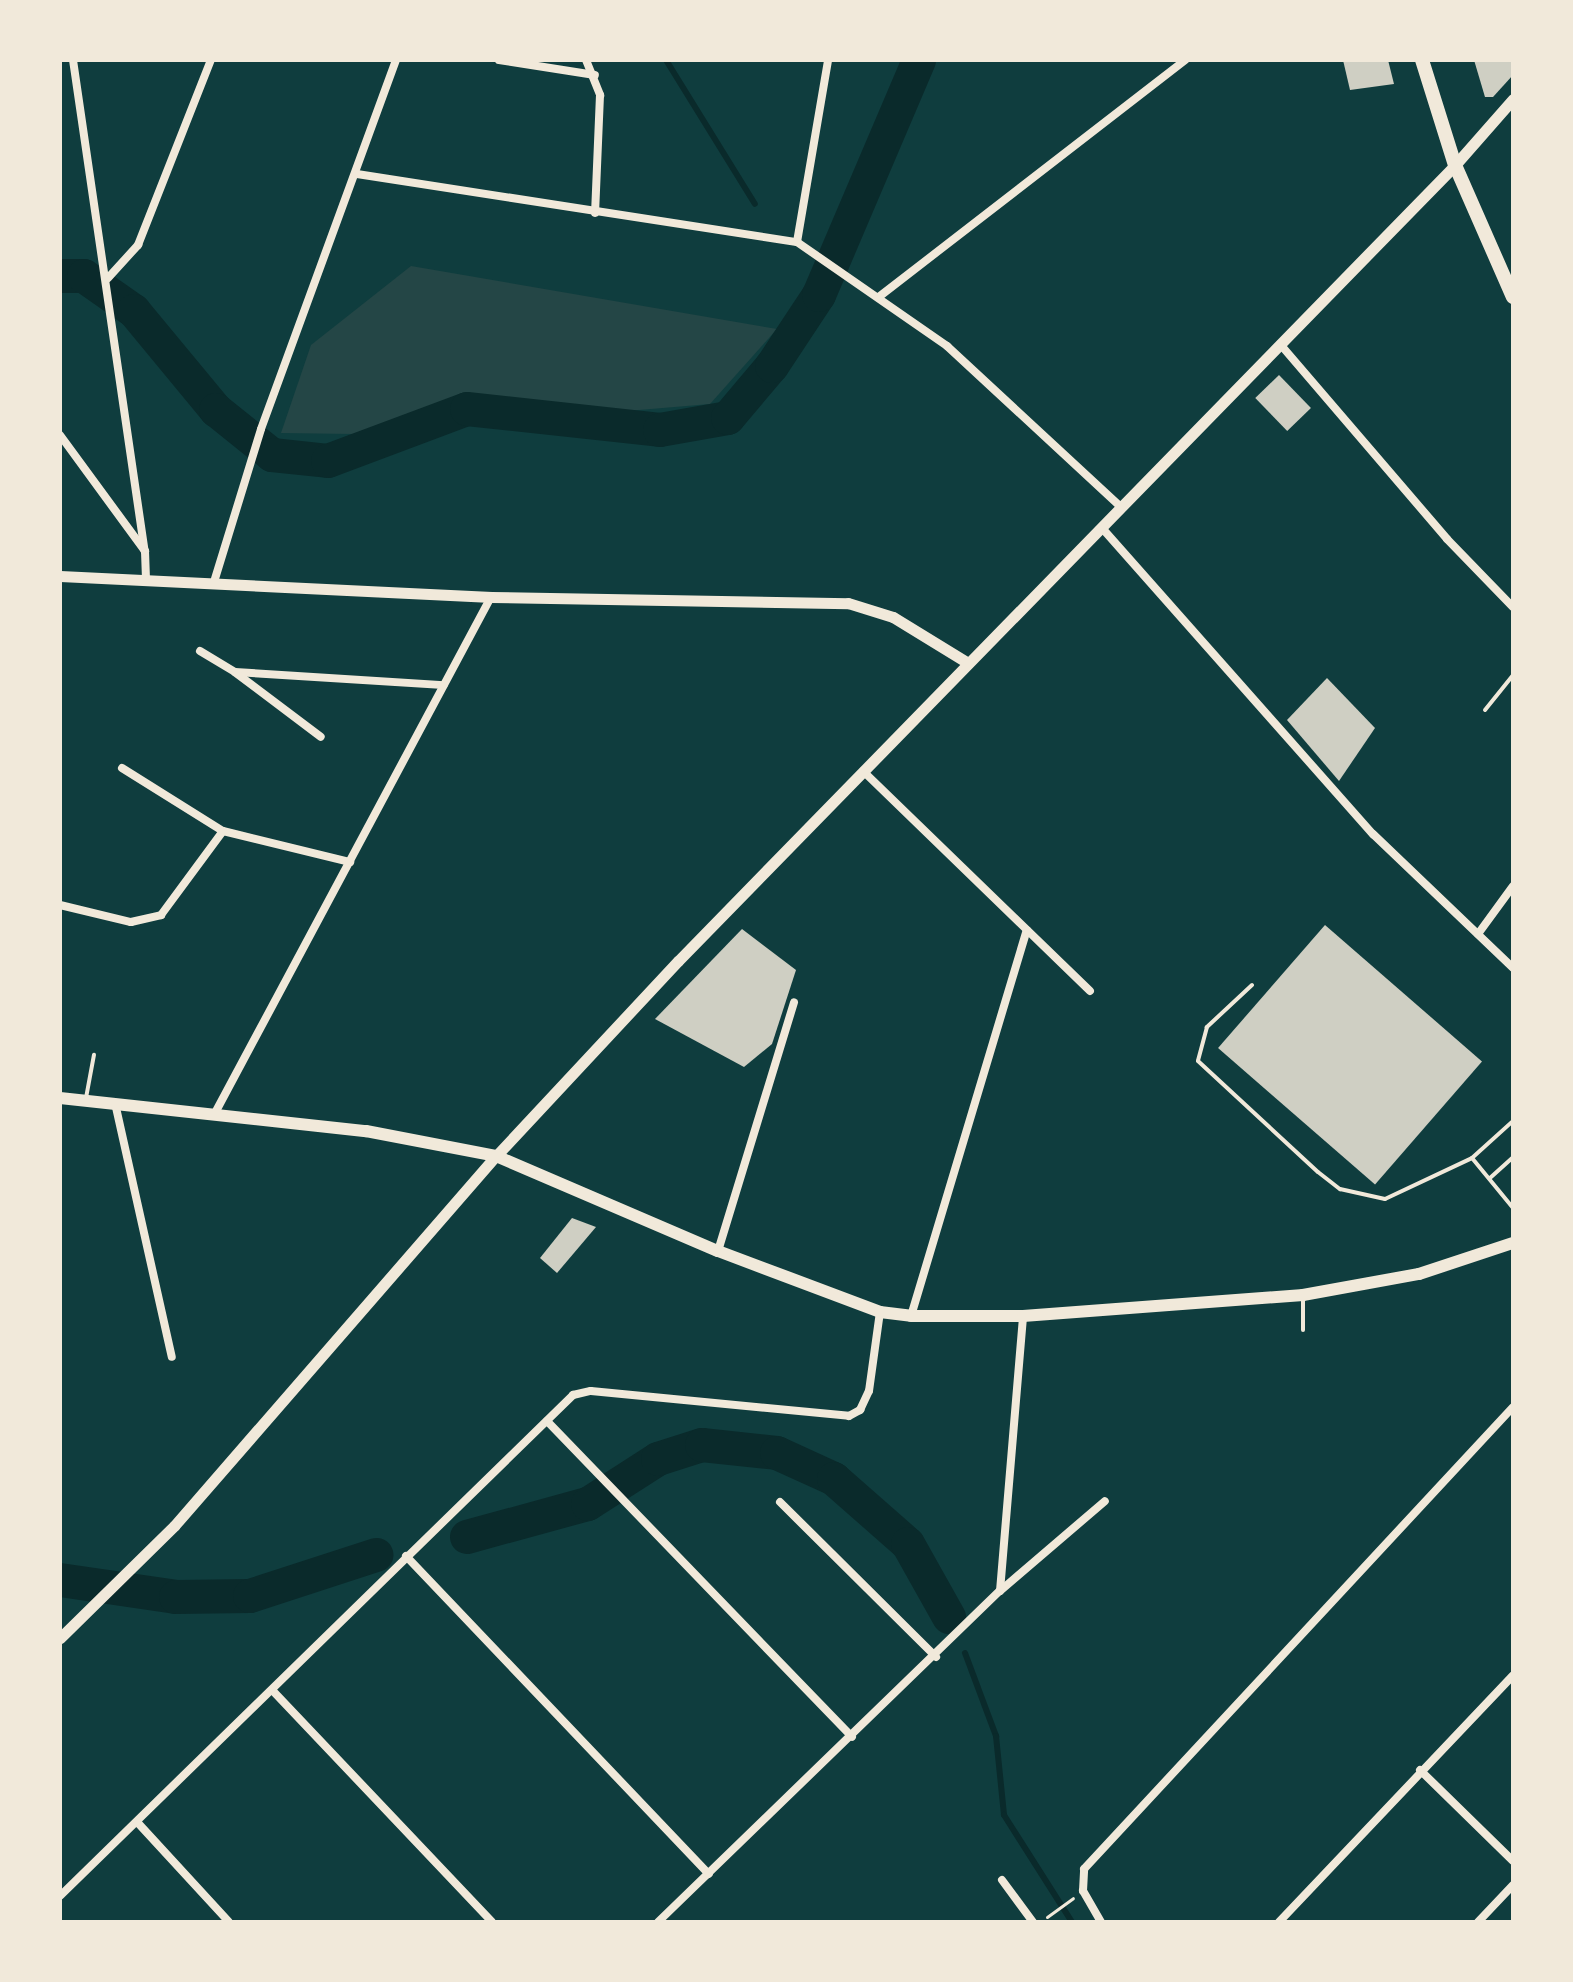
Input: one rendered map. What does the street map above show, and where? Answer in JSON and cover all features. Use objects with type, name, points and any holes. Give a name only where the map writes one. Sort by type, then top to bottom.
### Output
[{"type":"main road","points":[[1422,60],[1455,165],[1513,297]]},
{"type":"main road","points":[[60,1098],[366,1131],[496,1156],[718,1251],[880,1312],[911,1316],[1023,1316],[1303,1295],[1419,1274],[1513,1243]]},
{"type":"street","points":[[73,60],[109,281],[145,551],[146,581]]},
{"type":"street","points":[[214,582],[261,429],[357,174],[396,60]]},
{"type":"street","points":[[499,60],[595,75]]},
{"type":"street","points":[[586,60],[595,75],[600,95],[595,213]]},
{"type":"street","points":[[797,242],[828,60]]},
{"type":"street","points":[[880,296],[1185,60]]},
{"type":"street","points":[[109,281],[138,245],[210,61]]},
{"type":"street","points":[[60,1638],[130,1573],[496,1156],[863,771],[1455,165],[1513,99]]},
{"type":"street","points":[[357,174],[797,242],[880,296],[947,346],[1122,508]]},
{"type":"street","points":[[1280,344],[1447,539],[1513,607]]},
{"type":"street","points":[[60,435],[145,551]]},
{"type":"street","points":[[1102,528],[1373,834],[1513,968]]},
{"type":"street","points":[[60,576],[491,597],[848,603],[893,617],[968,663]]},
{"type":"street","points":[[215,1113],[491,597]]},
{"type":"street","points":[[200,651],[235,672],[321,737]]},
{"type":"street","points":[[235,672],[444,685]]},
{"type":"street","points":[[122,768],[223,831],[350,862]]},
{"type":"street","points":[[863,771],[1090,991]]},
{"type":"street","points":[[60,905],[131,922],[161,915],[223,831]]},
{"type":"street","points":[[1478,934],[1513,886]]},
{"type":"street","points":[[911,1316],[1027,930]]},
{"type":"street","points":[[718,1251],[794,1002]]},
{"type":"street","points":[[115,1103],[172,1357]]},
{"type":"street","points":[[60,1896],[273,1691],[406,1556],[547,1421],[583,1391],[849,1416],[860,1410],[869,1391],[880,1312]]},
{"type":"street","points":[[1000,1591],[1023,1316]]},
{"type":"street","points":[[1101,1922],[1083,1886],[1084,1869],[1513,1407]]},
{"type":"street","points":[[547,1421],[852,1737]]},
{"type":"street","points":[[658,1922],[936,1657],[1000,1591],[1105,1501]]},
{"type":"street","points":[[780,1502],[936,1657]]},
{"type":"street","points":[[406,1556],[709,1874]]},
{"type":"street","points":[[1279,1922],[1513,1675]]},
{"type":"street","points":[[273,1691],[492,1922]]},
{"type":"street","points":[[1420,1770],[1513,1861]]},
{"type":"street","points":[[138,1823],[229,1922]]},
{"type":"street","points":[[1002,1880],[1033,1922]]},
{"type":"street","points":[[1484,1920],[1513,1885]]},
{"type":"lane","points":[[1485,710],[1513,675]]},
{"type":"lane","points":[[1252,985],[1207,1027],[1198,1061],[1340,1189],[1385,1199],[1472,1158],[1513,1121]]},
{"type":"lane","points":[[86,1101],[94,1055]]},
{"type":"lane","points":[[1490,1178],[1513,1157]]},
{"type":"lane","points":[[1472,1158],[1513,1208]]},
{"type":"lane","points":[[1303,1295],[1303,1330]]},
{"type":"path","points":[[1040,1922],[1083,1886]]},
{"type":"shaded area","points":[[411,266],[777,329],[710,404],[353,434],[281,433],[311,345]]},
{"type":"building","points":[[1343,60],[1388,60],[1394,84],[1350,90]]},
{"type":"building","points":[[1474,60],[1513,60],[1513,75],[1493,97],[1485,97]]},
{"type":"building","points":[[1279,375],[1311,408],[1287,431],[1255,398]]},
{"type":"building","points":[[1327,678],[1375,728],[1339,781],[1287,720]]},
{"type":"building","points":[[1325,925],[1482,1061],[1375,1184],[1218,1048]]},
{"type":"building","points":[[742,929],[796,970],[772,1044],[744,1067],[655,1019]]},
{"type":"building","points":[[572,1218],[596,1227],[557,1273],[540,1258]]},
{"type":"waterway","points":[[666,60],[755,204]]},
{"type":"waterway","points":[[60,276],[84,276],[134,311],[216,410],[272,455],[328,461],[467,409],[660,430],[728,418],[772,366],[819,295],[919,60]]},
{"type":"waterway","points":[[807,291],[814,302]]},
{"type":"waterway","points":[[467,1537],[588,1504],[658,1459],[702,1445],[777,1453],[834,1479],[908,1544],[949,1617]]},
{"type":"waterway","points":[[60,1580],[176,1597],[250,1596],[376,1555]]},
{"type":"waterway","points":[[965,1653],[996,1736],[1004,1815],[1072,1922]]}]
